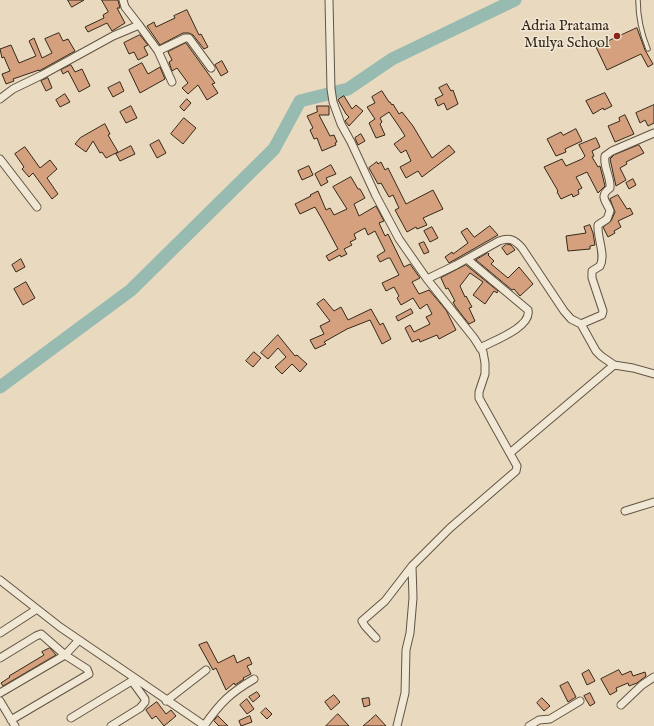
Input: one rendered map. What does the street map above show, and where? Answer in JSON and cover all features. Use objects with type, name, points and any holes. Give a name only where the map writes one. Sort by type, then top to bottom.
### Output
[{"type":"street","points":[[123,0],[125,7],[158,51],[172,82]]},
{"type":"street","points":[[329,0],[331,89],[333,102],[341,124],[399,239],[483,352],[485,374],[479,392],[479,398],[516,462],[516,471],[450,528],[412,566],[384,601],[362,621],[376,638]]},
{"type":"street","points":[[0,99],[13,89],[42,75],[113,36],[139,25]]},
{"type":"street","points":[[158,51],[185,38],[189,38],[211,68]]},
{"type":"street","points":[[581,324],[602,315],[603,311],[592,278],[592,271],[600,266],[602,258],[597,231],[598,225],[607,219],[610,212],[603,194],[610,188],[610,182],[604,163],[605,156],[612,151],[654,133]]},
{"type":"street","points":[[0,159],[37,207]]},
{"type":"street","points":[[427,278],[467,260],[499,241],[506,239],[516,241],[564,311],[571,319],[581,324],[601,356],[614,365],[633,368],[654,374]]},
{"type":"street","points":[[467,260],[528,310],[529,315],[528,318],[516,330],[480,348]]},
{"type":"street","points":[[510,453],[614,365]]},
{"type":"street","points":[[625,511],[654,502]]},
{"type":"street","points":[[397,726],[404,694],[406,650],[410,632],[413,598],[412,566]]},
{"type":"street","points":[[0,580],[134,680],[205,726],[226,698],[254,679]]},
{"type":"street","points":[[0,633],[37,609]]},
{"type":"street","points":[[0,658],[41,634],[65,655],[87,668],[89,674],[13,723],[1,704]]},
{"type":"street","points":[[0,693],[65,655],[79,640]]},
{"type":"street","points":[[166,701],[206,670]]},
{"type":"street","points":[[621,704],[642,685],[654,677]]},
{"type":"street","points":[[71,718],[134,680]]},
{"type":"street","points":[[111,726],[140,708],[145,702],[145,699],[134,680]]},
{"type":"street","points":[[529,726],[539,720],[550,718],[580,701]]},
{"type":"lane","points":[[638,0],[638,13],[642,34],[648,49]]},
{"type":"building","points":[[68,0],[84,0],[72,7]]},
{"type":"building","points":[[102,0],[118,0],[120,8],[117,8],[125,23],[112,31],[107,23],[88,32],[85,27],[104,18],[103,15],[108,12]]},
{"type":"building","points":[[187,10],[199,35],[201,34],[208,47],[204,49],[193,35],[189,33],[183,33],[160,45],[147,26],[154,22],[156,27],[175,18],[174,16]]},
{"type":"building","points":[[637,28],[645,50],[653,64],[648,67],[641,54],[607,70],[596,47]]},
{"type":"building","points":[[59,33],[63,41],[68,39],[75,51],[39,71],[13,79],[14,81],[6,84],[2,74],[10,71],[4,57],[2,58],[0,49],[11,45],[19,63],[36,56],[29,41],[34,38],[42,58],[52,53],[45,39]]},
{"type":"building","points":[[140,35],[148,45],[144,47],[148,55],[138,60],[134,52],[129,54],[124,43]]},
{"type":"building","points":[[186,43],[215,83],[212,84],[218,93],[207,100],[198,85],[188,94],[182,88],[188,83],[177,68],[172,71],[169,62],[172,60],[168,52]]},
{"type":"building","points":[[222,61],[228,72],[221,76],[215,65]]},
{"type":"building","points":[[142,63],[148,74],[160,67],[165,79],[140,93],[129,70]]},
{"type":"building","points":[[71,65],[75,72],[82,69],[90,86],[79,92],[68,71],[63,74],[61,70]]},
{"type":"building","points":[[48,78],[52,88],[46,91],[41,81]]},
{"type":"building","points":[[120,82],[124,91],[113,97],[108,88]]},
{"type":"building","points":[[447,84],[451,91],[453,90],[458,104],[447,110],[444,103],[438,106],[435,99],[443,95],[439,88]]},
{"type":"building","points":[[382,91],[399,114],[402,112],[413,126],[432,158],[449,145],[455,152],[422,177],[418,171],[406,178],[400,167],[411,161],[406,150],[401,153],[394,144],[405,136],[400,128],[389,112],[380,118],[382,122],[380,124],[385,135],[376,138],[369,123],[375,119],[367,107],[375,103],[372,97]]},
{"type":"building","points":[[605,93],[612,106],[604,110],[603,108],[593,114],[586,101]]},
{"type":"building","points":[[65,94],[70,102],[60,107],[56,100]]},
{"type":"building","points":[[344,96],[352,109],[356,105],[363,111],[349,126],[345,121],[349,117],[338,100]]},
{"type":"building","points":[[187,99],[191,103],[184,111],[180,107]]},
{"type":"building","points":[[654,105],[654,123],[648,126],[645,120],[640,123],[636,113]]},
{"type":"building","points":[[131,106],[137,118],[126,123],[120,112]]},
{"type":"building","points":[[317,106],[329,106],[329,115],[319,115],[330,136],[334,135],[337,142],[335,143],[336,145],[322,151],[317,138],[314,139],[310,130],[313,128],[307,116],[317,112]]},
{"type":"building","points":[[625,115],[634,134],[615,142],[608,126],[620,121],[619,118]]},
{"type":"building","points":[[184,118],[196,128],[183,144],[171,134]]},
{"type":"building","points":[[105,124],[110,134],[108,135],[118,152],[106,158],[102,152],[100,153],[93,141],[86,152],[75,144],[80,138]]},
{"type":"building","points":[[576,129],[582,141],[565,149],[566,152],[556,156],[547,139],[561,132],[563,135]]},
{"type":"building","points":[[361,134],[365,141],[358,145],[355,138]]},
{"type":"building","points":[[596,138],[600,147],[592,151],[594,156],[592,157],[598,167],[600,166],[605,186],[598,193],[587,172],[576,177],[582,188],[578,190],[579,194],[573,197],[572,194],[561,199],[544,167],[562,159],[566,166],[582,159],[585,156],[579,145]]},
{"type":"building","points":[[159,140],[166,153],[157,158],[150,145]]},
{"type":"building","points":[[639,145],[644,153],[626,162],[627,164],[620,168],[626,180],[616,186],[610,159],[614,155]]},
{"type":"building","points":[[131,146],[135,154],[120,161],[116,154]]},
{"type":"building","points":[[25,147],[40,168],[50,160],[57,169],[47,178],[58,194],[52,199],[33,173],[29,177],[22,169],[24,167],[15,154]]},
{"type":"building","points":[[377,162],[378,164],[381,162],[385,170],[388,168],[406,204],[433,190],[443,209],[423,218],[427,225],[417,229],[416,227],[407,232],[395,210],[399,208],[393,195],[389,197],[381,183],[378,184],[369,168]]},
{"type":"building","points":[[331,165],[336,174],[326,178],[328,182],[321,186],[315,174]]},
{"type":"building","points":[[309,166],[313,175],[302,180],[298,171]]},
{"type":"building","points":[[351,177],[365,198],[354,204],[359,216],[376,206],[384,221],[379,223],[385,236],[388,234],[404,267],[410,264],[420,278],[412,282],[419,294],[429,290],[446,310],[456,330],[439,339],[437,335],[420,342],[419,339],[412,342],[405,328],[410,325],[414,332],[430,324],[426,317],[432,314],[427,304],[420,309],[413,298],[401,305],[397,298],[399,296],[394,287],[386,291],[382,283],[399,275],[390,258],[380,262],[377,256],[385,251],[375,231],[368,235],[365,228],[354,234],[356,239],[350,242],[352,245],[344,249],[347,254],[341,257],[340,255],[329,261],[326,256],[338,249],[315,207],[300,214],[295,204],[318,191],[326,210],[330,208],[334,215],[347,209],[333,187]]},
{"type":"building","points":[[633,179],[636,185],[629,189],[626,183]]},
{"type":"building","points":[[618,195],[627,209],[630,208],[633,214],[618,221],[621,227],[608,237],[603,227],[611,221],[615,212],[610,199]]},
{"type":"building","points":[[590,225],[595,245],[590,246],[590,249],[568,251],[566,236],[586,233],[584,227]]},
{"type":"building","points":[[490,226],[498,235],[449,263],[445,257],[452,252],[453,254],[468,243],[461,232],[467,228],[474,237]]},
{"type":"building","points":[[432,227],[438,238],[430,242],[424,231]]},
{"type":"building","points":[[424,242],[429,252],[424,254],[419,244]]},
{"type":"building","points":[[507,244],[511,245],[515,250],[507,255],[502,248]]},
{"type":"building","points":[[488,253],[494,261],[491,264],[508,278],[519,267],[533,284],[520,296],[514,289],[512,290],[476,260]]},
{"type":"building","points":[[21,259],[25,267],[16,272],[12,265]]},
{"type":"building","points":[[466,265],[498,291],[497,293],[494,291],[485,304],[473,295],[483,282],[470,273],[460,286],[472,307],[469,308],[475,321],[469,324],[455,306],[453,302],[455,301],[448,288],[446,289],[441,278]]},
{"type":"building","points":[[26,282],[35,298],[23,305],[14,289]]},
{"type":"building","points":[[324,299],[334,311],[341,307],[348,320],[371,309],[380,325],[383,323],[391,339],[382,344],[370,320],[347,329],[324,342],[326,344],[315,349],[310,340],[324,334],[320,326],[330,321],[317,304]]},
{"type":"building","points":[[411,309],[413,313],[398,321],[396,317]]},
{"type":"building","points":[[278,335],[295,356],[297,355],[307,364],[300,372],[292,364],[282,374],[275,367],[286,357],[278,348],[268,359],[261,353]]},
{"type":"building","points":[[254,352],[261,358],[253,367],[246,361]]},
{"type":"building","points":[[207,642],[218,663],[234,655],[237,663],[249,657],[252,664],[247,666],[251,674],[243,678],[244,679],[235,685],[234,683],[226,690],[216,668],[213,670],[199,645]]},
{"type":"building","points":[[50,648],[56,655],[3,686],[1,683],[10,677],[9,676],[44,655],[42,652]]},
{"type":"building","points":[[589,670],[595,681],[587,685],[582,674]]},
{"type":"building","points":[[619,670],[622,675],[631,671],[633,676],[645,672],[646,676],[637,683],[629,686],[628,683],[616,688],[617,691],[610,695],[601,679]]},
{"type":"building","points":[[568,682],[576,697],[568,702],[560,686]]},
{"type":"building","points":[[257,692],[260,696],[253,702],[249,697]]},
{"type":"building","points":[[590,693],[595,703],[590,706],[584,696]]},
{"type":"building","points":[[334,695],[340,702],[331,710],[325,702]]},
{"type":"building","points":[[369,698],[370,705],[364,707],[362,699]]},
{"type":"building","points":[[542,698],[550,706],[544,711],[537,703]]},
{"type":"building","points":[[247,699],[254,709],[247,714],[240,705]]},
{"type":"building","points":[[157,702],[166,714],[171,710],[176,716],[164,726],[156,716],[152,719],[146,710]]},
{"type":"building","points":[[266,708],[272,714],[267,719],[261,713]]},
{"type":"building","points":[[338,714],[349,726],[326,726]]},
{"type":"building","points":[[376,715],[386,726],[363,726],[370,720]]},
{"type":"building","points":[[218,716],[228,726],[219,726],[214,721]]},
{"type":"building","points":[[250,716],[252,722],[241,726],[239,721]]},
{"type":"waterway","points":[[0,387],[131,290],[274,149],[300,101],[348,89],[392,59],[515,0]]},
{"type":"place","name":"Adria Pratama Mulya School","points":[[617,36]]}]
